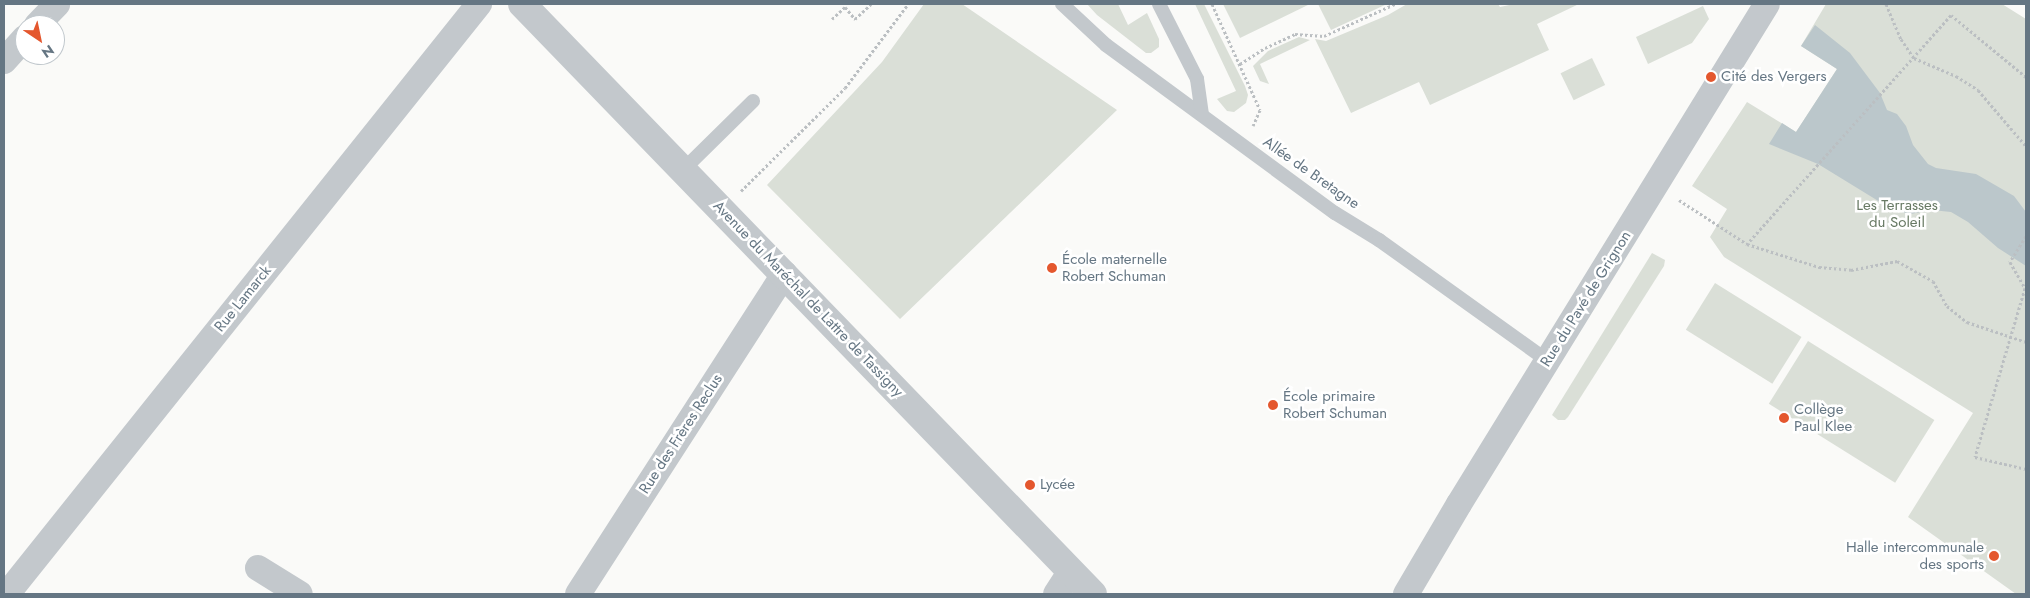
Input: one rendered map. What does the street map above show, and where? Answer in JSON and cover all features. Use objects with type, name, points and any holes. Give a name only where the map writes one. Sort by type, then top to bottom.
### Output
[{"type":"street","points":[[47,15],[57,4]]},
{"type":"street","name":"Rue Lamarck","points":[[6,594],[479,4]]},
{"type":"street","name":"Rue du Pavé de Grignon","points":[[1406,594],[1767,4]]},
{"type":"street","name":"Avenue du Maréchal de Lattre de Tassigny","points":[[530,6],[784,274],[1093,594]]},
{"type":"street","points":[[4,62],[15,49]]},
{"type":"street","name":"Rue des Frères Reclus","points":[[578,594],[784,274]]},
{"type":"street","points":[[258,568],[300,594]]},
{"type":"street","points":[[1056,594],[1071,571]]},
{"type":"lane","name":"Allée de Bretagne","points":[[1062,4],[1106,45],[1335,213],[1379,240],[1548,361]]},
{"type":"lane","points":[[1159,4],[1197,80],[1202,115]]},
{"type":"lane","points":[[684,169],[754,101]]},
{"type":"path","points":[[832,19],[844,7],[855,19],[871,4]]},
{"type":"path","points":[[723,209],[845,88],[908,4]]},
{"type":"path","points":[[1212,4],[1260,110],[1245,147]]},
{"type":"path","points":[[1240,64],[1295,34],[1324,36],[1395,4]]},
{"type":"path","points":[[1886,4],[1901,39],[1914,58],[1956,76],[1978,90],[2026,146]]},
{"type":"path","points":[[1747,244],[1951,15],[2026,77]]},
{"type":"path","points":[[1679,200],[1747,244],[1827,268],[1851,270],[1897,261],[1933,282],[1947,306],[1967,322],[2026,342]]},
{"type":"path","points":[[2026,236],[2010,262],[2025,288],[1975,457],[2026,469]]},
{"type":"green space","points":[[924,4],[962,4],[1117,110],[900,319],[767,185],[882,62]]},
{"type":"green space","points":[[1087,4],[1118,4],[1128,25],[1147,13],[1159,39],[1159,47],[1151,53],[1146,53],[1097,15]]},
{"type":"green space","points":[[1195,4],[1204,4],[1245,86],[1248,95],[1246,103],[1234,112],[1227,111],[1217,99],[1236,91]]},
{"type":"green space","points":[[1223,4],[1310,4],[1240,38]]},
{"type":"green space","points":[[1318,4],[1387,4],[1331,30]]},
{"type":"green space","points":[[1407,4],[1498,4],[1500,7],[1514,4],[1579,4],[1537,24],[1549,50],[1430,105],[1419,82],[1351,113],[1315,39],[1326,41],[1388,15]]},
{"type":"green space","name":"Les Terrasses du Soleil","points":[[1826,4],[2002,4],[2026,19],[2026,594],[2016,594],[1908,517],[1973,413],[1724,257],[1710,237],[1727,209],[1692,186],[1747,102],[1796,132],[1837,69],[1801,46]]},
{"type":"green space","points":[[1703,6],[1709,19],[1692,43],[1648,64],[1636,37]]},
{"type":"green space","points":[[1299,37],[1310,40],[1260,64],[1269,84],[1260,81],[1253,66],[1268,51]]},
{"type":"green space","points":[[1592,58],[1605,85],[1574,100],[1561,73]]},
{"type":"green space","points":[[1652,253],[1665,260],[1664,266],[1568,417],[1565,420],[1558,420],[1552,415]]},
{"type":"green space","points":[[1715,283],[1802,337],[1772,384],[1686,330]]},
{"type":"green space","points":[[1808,341],[1934,420],[1895,483],[1769,404]]},
{"type":"shaded area","points":[[1815,25],[1850,53],[1880,93],[1887,110],[1897,114],[1906,126],[1913,145],[1928,164],[1936,168],[1976,174],[2014,196],[2026,212],[2026,266],[1998,248],[1968,222],[1951,212],[1932,210],[1910,214],[1893,210],[1818,164],[1769,144],[1782,123],[1796,132],[1837,69],[1801,46]]},
{"type":"place","name":"Cité des Vergers","points":[[1711,77]]},
{"type":"place","name":"École maternelle Robert Schuman","points":[[1052,268]]},
{"type":"place","name":"École primaire Robert Schuman","points":[[1273,405]]},
{"type":"place","name":"Collège Paul Klee","points":[[1784,418]]},
{"type":"place","name":"Lycée","points":[[1030,485]]},
{"type":"place","name":"Halle intercommunale des sports","points":[[1994,556]]}]
